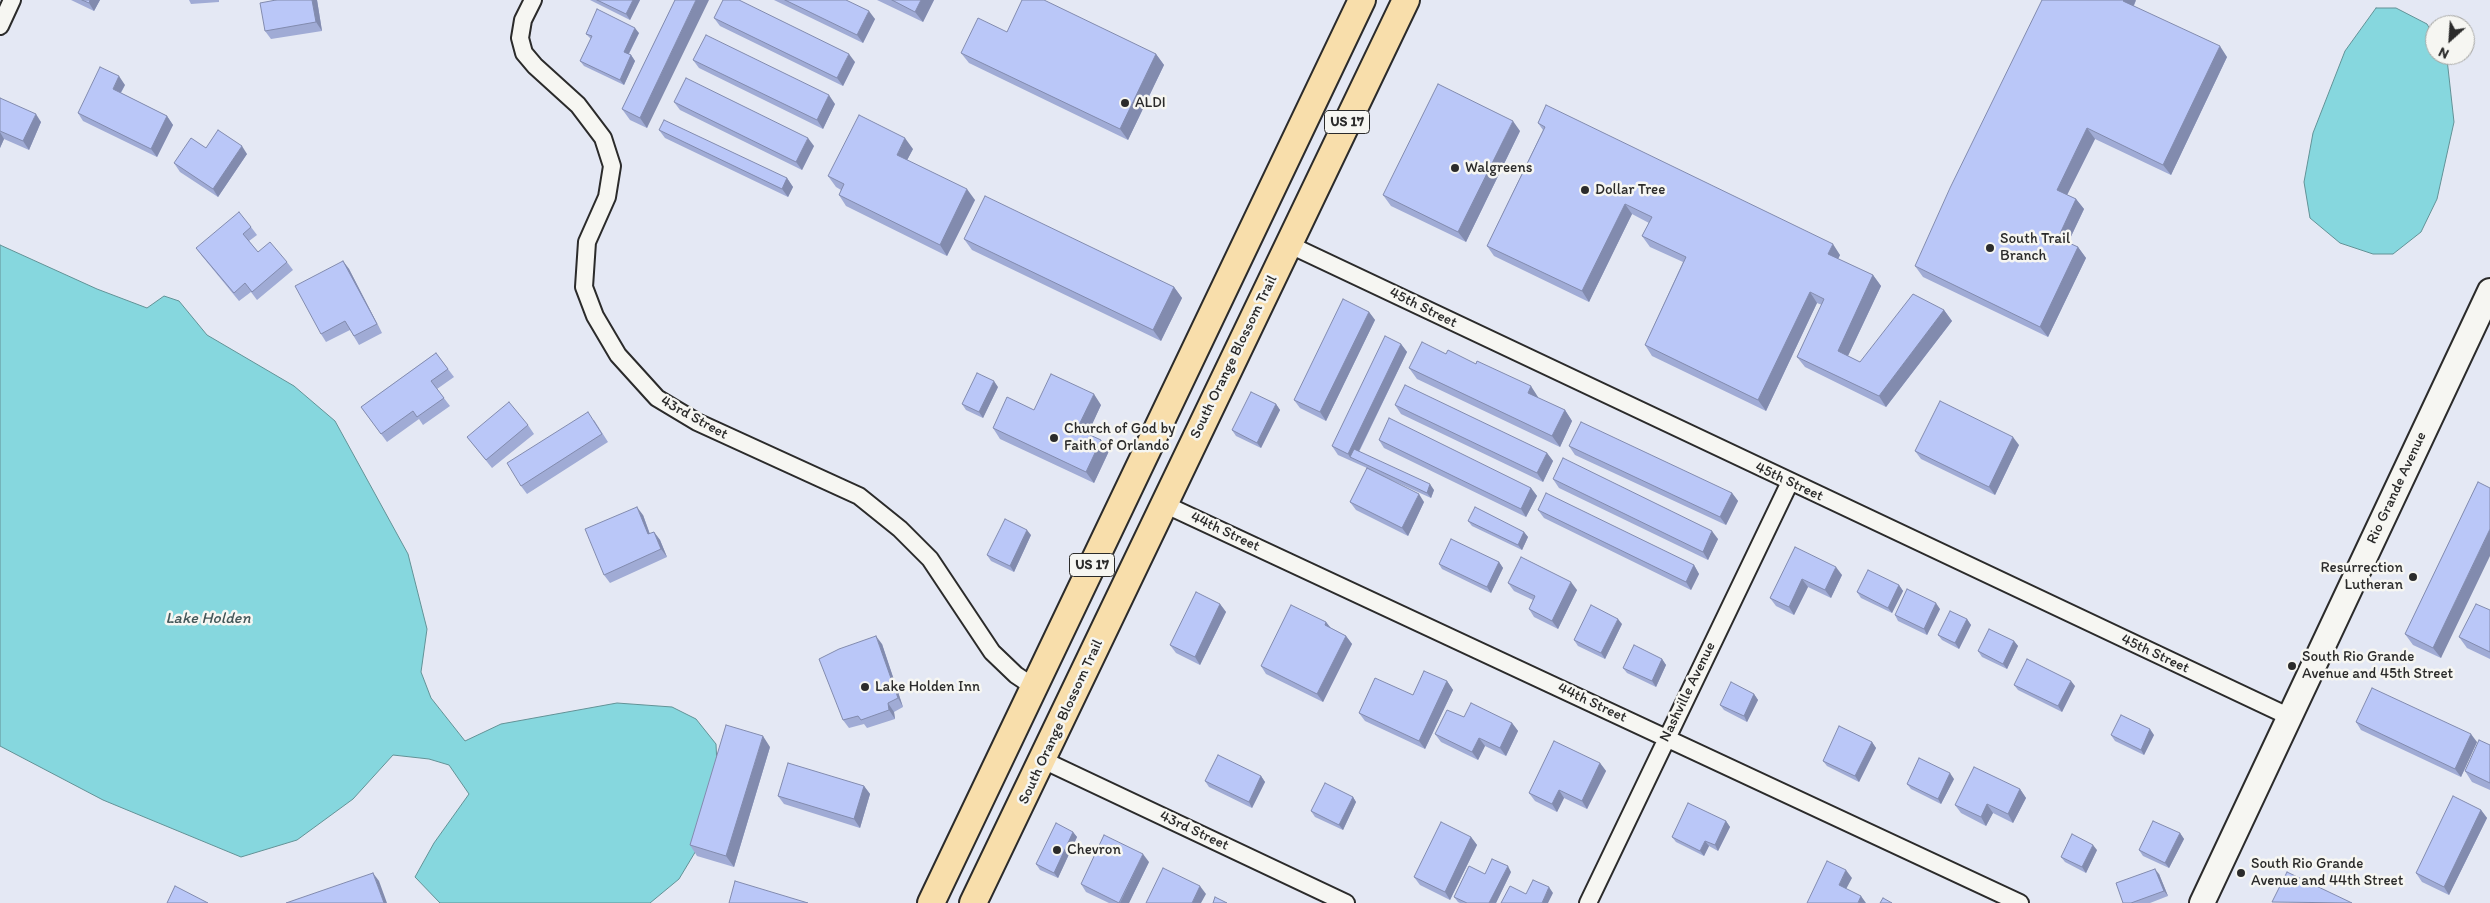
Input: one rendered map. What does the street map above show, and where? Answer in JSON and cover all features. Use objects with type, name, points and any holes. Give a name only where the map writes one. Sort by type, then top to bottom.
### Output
[{"type":"main road","name":"US 17","points":[[931,903],[1362,0]]},
{"type":"main road","name":"South Orange Blossom Trail","points":[[973,903],[1406,0]]},
{"type":"main road","points":[[1288,244],[1285,228],[1286,210],[1302,126]]},
{"type":"main road","points":[[1243,252],[1254,270],[1256,293],[1247,330]]},
{"type":"street","points":[[0,26],[12,0]]},
{"type":"street","name":"43rd Street","points":[[533,0],[523,20],[520,38],[524,53],[535,66],[578,105],[603,138],[612,166],[607,197],[587,242],[584,287],[596,316],[618,355],[657,398],[697,422],[859,496],[900,529],[930,559],[992,652],[1016,675],[1034,688]]},
{"type":"street","name":"45th Street","points":[[1288,244],[2290,717]]},
{"type":"street","name":"Rio Grande Avenue","points":[[2202,903],[2490,291]]},
{"type":"street","name":"Nashville Avenue","points":[[1588,903],[1790,482]]},
{"type":"street","name":"44th Street","points":[[1164,504],[2020,903]]},
{"type":"street","name":"43rd Street","points":[[1043,760],[1346,903]]},
{"type":"water","points":[[2376,8],[2396,8],[2425,23],[2425,65],[2448,65],[2454,122],[2437,199],[2421,232],[2393,254],[2373,254],[2340,243],[2310,218],[2304,182],[2313,133],[2345,51]]},
{"type":"water","name":"Lake Holden","points":[[0,245],[97,289],[147,308],[164,296],[179,301],[207,335],[294,386],[335,421],[408,554],[427,629],[421,672],[431,698],[465,741],[501,724],[617,703],[672,707],[696,719],[716,744],[717,766],[697,849],[679,879],[650,903],[440,903],[415,877],[434,843],[469,794],[449,765],[429,759],[393,755],[353,799],[297,840],[241,857],[103,800],[0,746]]},
{"type":"building","points":[[276,0],[312,0],[316,22],[265,31],[260,3]]},
{"type":"building","points":[[597,0],[633,0],[626,14]]},
{"type":"building","points":[[675,0],[696,0],[640,118],[622,109]]},
{"type":"building","points":[[723,0],[739,0],[849,54],[837,78],[714,18]]},
{"type":"building","points":[[785,0],[846,0],[869,11],[857,35]]},
{"type":"building","points":[[892,0],[921,0],[915,12]]},
{"type":"building","points":[[1022,0],[1044,0],[1156,54],[1120,129],[961,53],[978,18],[1007,32]]},
{"type":"building","points":[[2042,0],[2124,0],[2220,46],[2163,165],[2087,128],[2057,190],[2076,199],[2058,238],[2078,247],[2040,327],[1915,266],[1950,188]]},
{"type":"building","points":[[597,9],[635,28],[624,52],[631,55],[620,80],[580,61],[592,36],[586,34]]},
{"type":"building","points":[[706,35],[829,95],[817,120],[693,60]]},
{"type":"building","points":[[100,67],[119,76],[113,89],[167,116],[151,149],[78,113]]},
{"type":"building","points":[[686,78],[808,138],[796,162],[674,102]]},
{"type":"building","name":"Walgreens","points":[[1438,84],[1513,121],[1458,232],[1383,195]]},
{"type":"building","points":[[0,98],[36,114],[23,141],[0,131]]},
{"type":"building","points":[[1546,105],[1833,244],[1828,254],[1873,275],[1838,351],[1860,362],[1913,294],[1944,310],[1879,396],[1797,357],[1824,299],[1810,292],[1758,400],[1645,345],[1686,257],[1642,236],[1652,217],[1625,204],[1582,291],[1487,246],[1545,127],[1538,123]]},
{"type":"building","points":[[859,115],[905,138],[897,155],[967,189],[940,245],[839,195],[844,184],[828,176]]},
{"type":"building","points":[[664,120],[787,178],[782,189],[659,130]]},
{"type":"building","points":[[218,130],[242,146],[213,189],[174,163],[191,138],[206,148]]},
{"type":"building","points":[[985,196],[1174,287],[1153,330],[964,239]]},
{"type":"building","points":[[239,212],[251,227],[243,234],[258,252],[270,242],[287,262],[252,292],[245,283],[234,293],[196,248]]},
{"type":"building","points":[[343,261],[377,324],[354,336],[345,321],[321,334],[295,286]]},
{"type":"building","points":[[1343,299],[1369,312],[1320,412],[1294,400]]},
{"type":"building","points":[[1385,336],[1401,344],[1348,454],[1332,446]]},
{"type":"building","points":[[1422,342],[1446,354],[1448,350],[1476,364],[1477,361],[1531,386],[1528,393],[1565,410],[1552,436],[1409,368]]},
{"type":"building","points":[[436,353],[448,369],[431,381],[444,398],[417,417],[413,411],[381,434],[361,407]]},
{"type":"building","points":[[977,373],[994,381],[979,412],[962,404]]},
{"type":"building","points":[[1051,374],[1094,394],[1077,429],[1101,440],[1086,472],[993,428],[1007,397],[1034,410]]},
{"type":"building","points":[[1405,385],[1547,453],[1537,473],[1395,405]]},
{"type":"building","points":[[1251,392],[1276,404],[1257,443],[1232,430]]},
{"type":"building","points":[[1940,401],[2013,437],[1989,487],[1915,451]]},
{"type":"building","points":[[509,402],[528,425],[486,460],[467,437]]},
{"type":"building","points":[[588,412],[602,434],[521,486],[507,463]]},
{"type":"building","points":[[1389,418],[1531,488],[1521,509],[1379,440]]},
{"type":"building","points":[[1581,422],[1732,493],[1720,517],[1569,446]]},
{"type":"building","points":[[1354,449],[1430,484],[1427,493],[1350,457]]},
{"type":"building","points":[[1563,458],[1712,531],[1703,552],[1553,479]]},
{"type":"building","points":[[1367,468],[1419,494],[1402,528],[1350,502]]},
{"type":"building","points":[[2478,482],[2490,488],[2490,529],[2433,648],[2405,634]]},
{"type":"building","points":[[1546,493],[1694,565],[1686,582],[1538,510]]},
{"type":"building","points":[[637,507],[648,534],[654,532],[661,549],[604,575],[585,529]]},
{"type":"building","points":[[1475,507],[1524,532],[1518,545],[1468,521]]},
{"type":"building","points":[[1005,519],[1027,530],[1010,566],[987,555]]},
{"type":"building","points":[[1451,539],[1499,562],[1487,587],[1439,564]]},
{"type":"building","points":[[1795,547],[1836,567],[1825,590],[1802,579],[1789,607],[1770,598]]},
{"type":"building","points":[[1521,557],[1571,582],[1552,621],[1529,609],[1535,596],[1508,583]]},
{"type":"building","points":[[1868,570],[1899,585],[1888,608],[1857,592]]},
{"type":"building","points":[[1907,589],[1936,603],[1924,629],[1895,615]]},
{"type":"building","points":[[1196,592],[1220,604],[1195,657],[1170,645]]},
{"type":"building","points":[[2476,604],[2490,610],[2490,652],[2459,637]]},
{"type":"building","points":[[1291,605],[1326,622],[1325,625],[1346,636],[1317,694],[1261,666]]},
{"type":"building","points":[[1591,605],[1618,619],[1601,653],[1574,640]]},
{"type":"building","points":[[1950,611],[1967,619],[1955,643],[1938,635]]},
{"type":"building","points":[[1989,629],[2014,641],[2003,664],[1978,651]]},
{"type":"building","name":"Lake Holden Inn","points":[[876,636],[898,698],[888,703],[889,710],[861,720],[858,716],[843,720],[819,659],[839,649]]},
{"type":"building","points":[[1634,645],[1662,659],[1652,681],[1623,668]]},
{"type":"building","points":[[2027,659],[2071,681],[2058,706],[2014,685]]},
{"type":"building","points":[[1424,671],[1447,681],[1419,741],[1359,713],[1375,678],[1413,695]]},
{"type":"building","points":[[1731,682],[1754,694],[1744,716],[1720,705]]},
{"type":"building","points":[[2372,688],[2471,734],[2455,769],[2356,722]]},
{"type":"building","points":[[1471,703],[1512,723],[1500,748],[1479,738],[1472,752],[1435,734],[1447,710],[1464,717]]},
{"type":"building","points":[[2121,715],[2150,729],[2141,750],[2111,735]]},
{"type":"building","points":[[726,725],[763,736],[726,856],[690,845]]},
{"type":"building","points":[[1839,726],[1872,742],[1855,776],[1823,761]]},
{"type":"building","points":[[2479,740],[2490,745],[2490,783],[2465,771]]},
{"type":"building","points":[[1554,741],[1600,763],[1582,801],[1559,790],[1552,804],[1529,793]]},
{"type":"building","points":[[1218,755],[1261,776],[1249,802],[1205,781]]},
{"type":"building","points":[[1919,758],[1950,773],[1938,799],[1907,784]]},
{"type":"building","points":[[788,763],[864,786],[854,819],[778,796]]},
{"type":"building","points":[[1974,767],[2020,789],[2008,814],[1987,804],[1981,817],[1955,805]]},
{"type":"building","points":[[1325,783],[1353,797],[1339,825],[1311,811]]},
{"type":"building","points":[[2453,796],[2481,810],[2444,887],[2416,873]]},
{"type":"building","points":[[1688,803],[1726,821],[1715,845],[1705,841],[1700,851],[1672,837]]},
{"type":"building","points":[[2153,821],[2180,833],[2165,863],[2139,850]]},
{"type":"building","points":[[1441,822],[1471,837],[1445,892],[1414,877]]},
{"type":"building","points":[[1056,823],[1073,832],[1054,873],[1036,864]]},
{"type":"building","points":[[2072,834],[2093,845],[2082,867],[2061,857]]},
{"type":"building","points":[[1104,835],[1143,854],[1119,903],[1081,884]]},
{"type":"building","points":[[1492,859],[1508,866],[1489,903],[1467,903],[1454,897],[1469,866],[1485,874]]},
{"type":"building","points":[[1827,861],[1846,870],[1839,885],[1861,896],[1858,903],[1807,903]]},
{"type":"building","points":[[1163,868],[1200,886],[1192,903],[1146,903]]},
{"type":"building","points":[[2155,869],[2164,891],[2131,903],[2123,903],[2116,883]]},
{"type":"building","points":[[2287,872],[2352,903],[2272,902]]},
{"type":"building","points":[[373,873],[384,903],[286,903]]},
{"type":"building","points":[[1533,880],[1549,887],[1542,903],[1501,903],[1510,886],[1526,894]]},
{"type":"building","points":[[735,881],[808,903],[729,903]]},
{"type":"building","points":[[175,886],[208,903],[167,903]]},
{"type":"building","points":[[1215,897],[1227,903],[1213,903]]},
{"type":"building","points":[[1883,898],[1892,903],[1880,903]]},
{"type":"place","name":"ALDI","points":[[1125,103]]},
{"type":"place","name":"Walgreens","points":[[1455,168]]},
{"type":"place","name":"Dollar Tree","points":[[1585,190]]},
{"type":"place","name":"South Trail Branch","points":[[1990,248]]},
{"type":"place","name":"Church of God by Faith of Orlando","points":[[1054,438]]},
{"type":"place","name":"Resurrection Lutheran","points":[[2413,577]]},
{"type":"place","name":"South Rio Grande Avenue and 45th Street","points":[[2292,666]]},
{"type":"place","name":"Lake Holden Inn","points":[[865,687]]},
{"type":"place","name":"Chevron","points":[[1057,850]]},
{"type":"place","name":"South Rio Grande Avenue and 44th Street","points":[[2241,873]]}]
